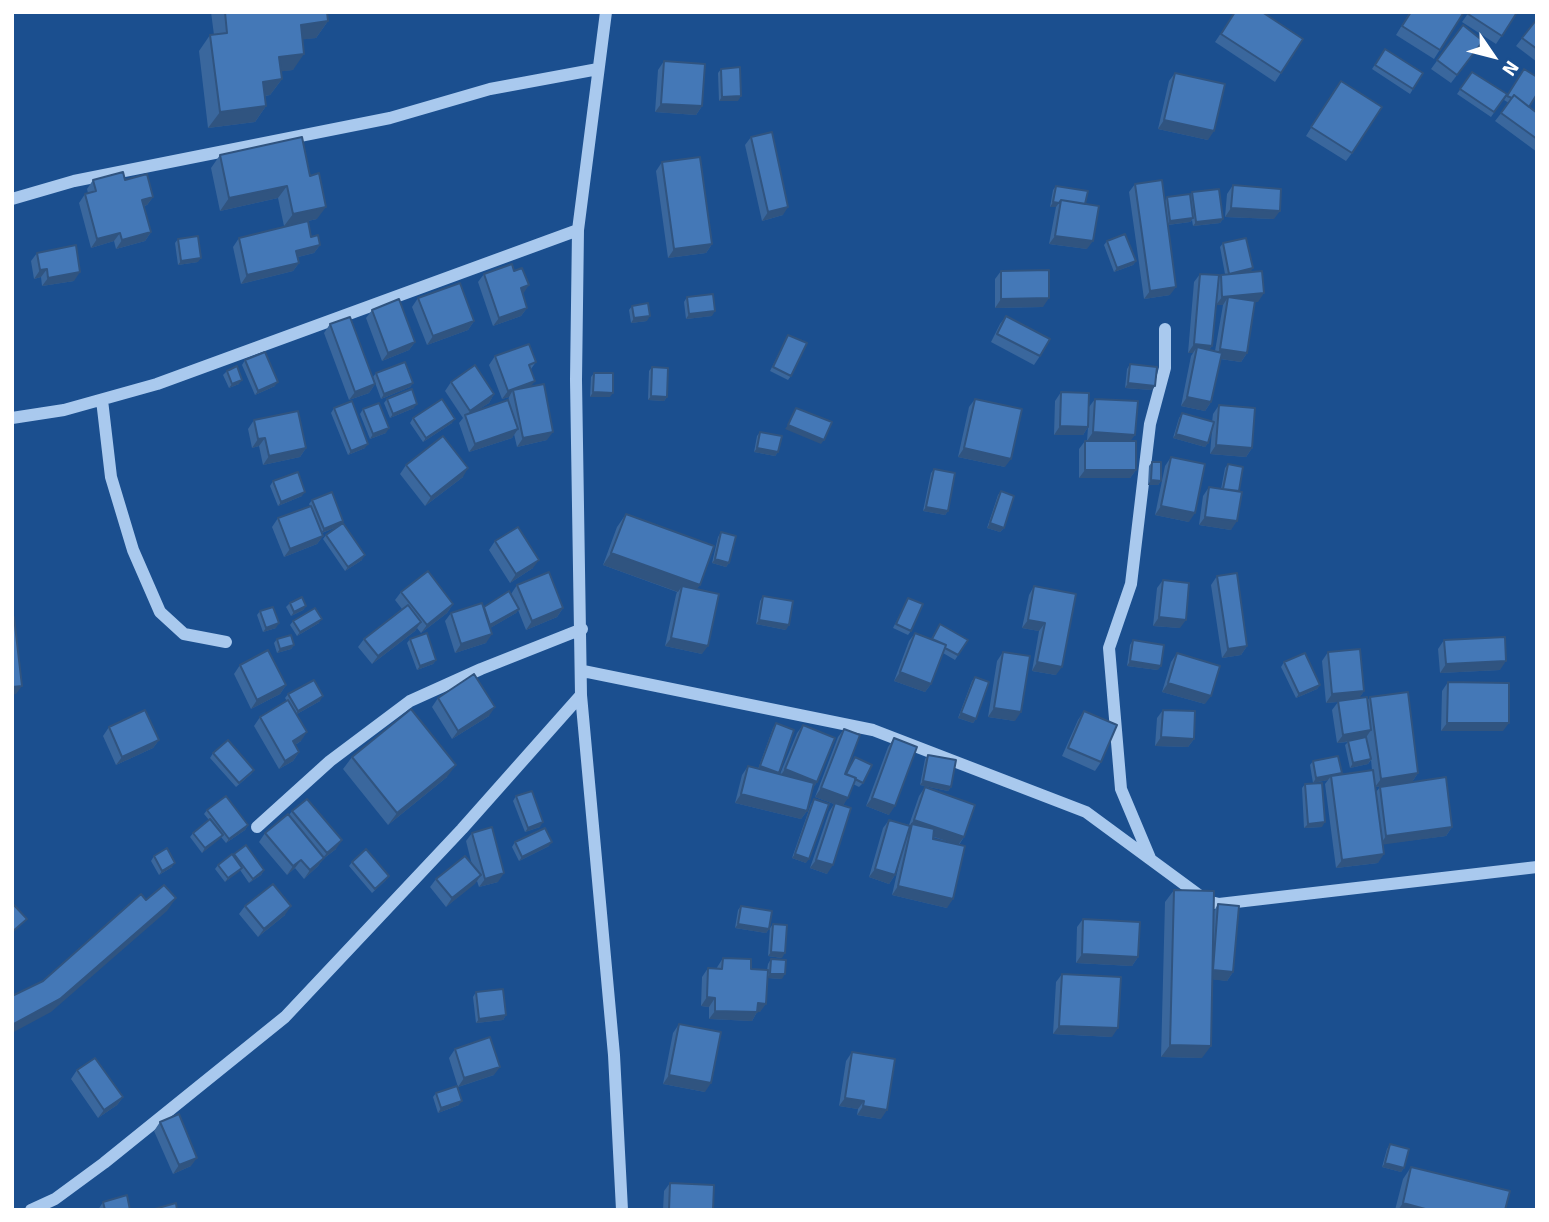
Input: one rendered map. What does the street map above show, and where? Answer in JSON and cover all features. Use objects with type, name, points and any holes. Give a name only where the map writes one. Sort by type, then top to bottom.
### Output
[{"type":"street","points":[[606,12],[578,230],[576,380],[582,695],[614,1055],[622,1210]]},
{"type":"street","points":[[12,199],[74,181],[390,118],[490,89],[598,69]]},
{"type":"street","points":[[12,418],[102,400],[157,384],[578,230]]},
{"type":"street","points":[[1150,859],[1121,789],[1109,648],[1131,584],[1150,424],[1165,368],[1165,329]]},
{"type":"street","points":[[102,400],[111,477],[133,550],[160,612],[184,634],[226,642]]},
{"type":"street","points":[[257,827],[330,761],[410,701],[582,629]]},
{"type":"street","points":[[583,671],[873,730],[1086,811],[1207,901],[1219,904],[1537,867]]},
{"type":"street","points":[[31,1210],[55,1199],[104,1163],[285,1017],[462,829],[582,695]]},
{"type":"building","points":[[225,12],[327,12],[328,21],[301,25],[304,54],[279,57],[282,79],[263,82],[266,106],[220,112],[210,35],[227,33]]},
{"type":"building","points":[[1235,12],[1262,12],[1303,39],[1281,73],[1221,34]]},
{"type":"building","points":[[1411,12],[1464,12],[1440,50],[1402,26]]},
{"type":"building","points":[[1468,14],[1516,14],[1502,36]]},
{"type":"building","points":[[1537,19],[1537,49],[1522,38]]},
{"type":"building","points":[[1463,25],[1483,41],[1457,75],[1437,60]]},
{"type":"building","points":[[1385,49],[1423,73],[1413,89],[1375,65]]},
{"type":"building","points":[[664,61],[705,64],[702,106],[661,104]]},
{"type":"building","points":[[740,67],[741,96],[722,97],[721,69]]},
{"type":"building","points":[[1524,69],[1537,77],[1537,94],[1529,107],[1514,95],[1512,98],[1507,96]]},
{"type":"building","points":[[1472,72],[1507,94],[1494,112],[1460,89]]},
{"type":"building","points":[[1175,73],[1225,84],[1214,131],[1164,120]]},
{"type":"building","points":[[1341,81],[1382,107],[1352,153],[1311,127]]},
{"type":"building","points":[[1514,95],[1537,113],[1537,139],[1501,113]]},
{"type":"building","points":[[772,132],[788,207],[768,212],[751,137]]},
{"type":"building","points":[[302,137],[310,176],[319,173],[326,207],[293,214],[287,186],[229,198],[220,155]]},
{"type":"building","points":[[700,157],[712,244],[674,249],[662,162]]},
{"type":"building","points":[[123,172],[125,180],[147,174],[153,197],[142,200],[151,232],[122,240],[120,233],[97,239],[85,194],[96,191],[93,180]]},
{"type":"building","points":[[1162,180],[1176,287],[1150,291],[1135,184]]},
{"type":"building","points":[[1233,185],[1281,189],[1280,211],[1231,208]]},
{"type":"building","points":[[1056,186],[1088,191],[1085,204],[1061,200],[1059,203],[1053,202]]},
{"type":"building","points":[[1219,189],[1223,219],[1196,222],[1192,192]]},
{"type":"building","points":[[1190,194],[1193,218],[1170,221],[1167,197]]},
{"type":"building","points":[[1061,200],[1099,206],[1093,241],[1055,236]]},
{"type":"building","points":[[308,221],[311,237],[318,235],[320,245],[296,251],[299,263],[247,275],[239,238]]},
{"type":"building","points":[[1125,234],[1136,261],[1117,268],[1107,241]]},
{"type":"building","points":[[198,236],[201,258],[181,261],[178,239]]},
{"type":"building","points":[[1246,238],[1253,268],[1229,274],[1223,243]]},
{"type":"building","points":[[76,245],[80,272],[48,278],[47,269],[40,270],[37,253]]},
{"type":"building","points":[[512,264],[514,271],[522,268],[529,285],[521,288],[527,308],[499,318],[484,274]]},
{"type":"building","points":[[1049,270],[1049,298],[1001,299],[1001,271]]},
{"type":"building","points":[[1262,271],[1264,293],[1222,297],[1221,275]]},
{"type":"building","points":[[1200,274],[1219,275],[1212,346],[1194,344]]},
{"type":"building","points":[[460,283],[474,321],[433,336],[418,298]]},
{"type":"building","points":[[713,294],[715,311],[689,314],[687,297]]},
{"type":"building","points":[[1228,297],[1255,301],[1247,353],[1220,349]]},
{"type":"building","points":[[399,299],[415,342],[388,353],[372,310]]},
{"type":"building","points":[[648,303],[650,316],[634,318],[632,306]]},
{"type":"building","points":[[1006,316],[1050,339],[1040,356],[997,334]]},
{"type":"building","points":[[350,317],[375,384],[355,392],[330,324]]},
{"type":"building","points":[[788,335],[807,343],[791,376],[773,367]]},
{"type":"building","points":[[529,344],[536,362],[529,365],[535,381],[508,391],[495,356]]},
{"type":"building","points":[[1197,347],[1222,353],[1211,402],[1187,397]]},
{"type":"building","points":[[265,352],[278,382],[258,391],[245,360]]},
{"type":"building","points":[[405,362],[413,383],[384,394],[376,373]]},
{"type":"building","points":[[1130,364],[1157,367],[1155,386],[1128,383]]},
{"type":"building","points":[[475,365],[494,394],[470,411],[451,382]]},
{"type":"building","points":[[237,366],[242,380],[232,384],[227,371]]},
{"type":"building","points":[[652,367],[668,368],[667,397],[651,396]]},
{"type":"building","points":[[594,373],[613,373],[613,393],[593,392]]},
{"type":"building","points":[[544,384],[553,432],[523,438],[513,390]]},
{"type":"building","points":[[412,389],[417,404],[393,414],[387,399]]},
{"type":"building","points":[[1061,392],[1089,393],[1088,427],[1060,426]]},
{"type":"building","points":[[442,399],[455,419],[426,438],[413,418]]},
{"type":"building","points":[[975,399],[1022,409],[1011,459],[964,448]]},
{"type":"building","points":[[1095,399],[1138,401],[1135,435],[1093,432]]},
{"type":"building","points":[[508,400],[518,429],[475,444],[465,415]]},
{"type":"building","points":[[352,401],[368,444],[351,451],[334,408]]},
{"type":"building","points":[[379,403],[389,428],[373,434],[363,409]]},
{"type":"building","points":[[1219,405],[1255,408],[1252,448],[1216,445]]},
{"type":"building","points":[[796,408],[832,422],[824,440],[788,425]]},
{"type":"building","points":[[298,411],[306,448],[269,456],[265,438],[258,439],[254,420]]},
{"type":"building","points":[[1182,413],[1214,422],[1208,443],[1176,434]]},
{"type":"building","points":[[760,432],[782,436],[778,452],[757,448]]},
{"type":"building","points":[[443,436],[468,468],[431,497],[406,465]]},
{"type":"building","points":[[1085,441],[1136,441],[1136,470],[1085,470]]},
{"type":"building","points":[[1171,457],[1205,464],[1195,513],[1161,506]]},
{"type":"building","points":[[1152,462],[1161,462],[1161,481],[1151,480]]},
{"type":"building","points":[[1228,464],[1243,467],[1239,491],[1223,489]]},
{"type":"building","points":[[934,469],[955,473],[948,511],[926,507]]},
{"type":"building","points":[[298,472],[305,492],[281,502],[273,481]]},
{"type":"building","points":[[1209,487],[1242,492],[1237,521],[1205,517]]},
{"type":"building","points":[[1001,491],[1014,496],[1004,528],[990,523]]},
{"type":"building","points":[[332,492],[343,521],[324,529],[312,500]]},
{"type":"building","points":[[311,506],[323,536],[290,549],[278,518]]},
{"type":"building","points":[[626,514],[714,546],[700,585],[611,553]]},
{"type":"building","points":[[343,523],[365,555],[348,567],[326,535]]},
{"type":"building","points":[[518,527],[539,560],[516,574],[495,541]]},
{"type":"building","points":[[721,532],[736,536],[729,563],[715,559]]},
{"type":"building","points":[[428,571],[453,604],[427,625],[401,592]]},
{"type":"building","points":[[549,572],[563,608],[532,621],[517,585]]},
{"type":"building","points":[[1237,573],[1247,646],[1228,649],[1217,576]]},
{"type":"building","points":[[1163,580],[1189,583],[1186,620],[1159,617]]},
{"type":"building","points":[[682,586],[719,594],[708,646],[671,638]]},
{"type":"building","points":[[1034,586],[1076,594],[1062,667],[1037,662],[1045,623],[1028,620]]},
{"type":"building","points":[[509,591],[519,609],[490,625],[484,607]]},
{"type":"building","points":[[763,596],[793,601],[789,625],[759,620]]},
{"type":"building","points":[[302,597],[306,606],[294,612],[290,603]]},
{"type":"building","points":[[908,598],[923,604],[911,631],[896,624]]},
{"type":"building","points":[[482,603],[492,634],[461,644],[451,613]]},
{"type":"building","points":[[408,605],[421,622],[378,656],[364,639]]},
{"type":"building","points":[[273,607],[279,623],[266,628],[260,611]]},
{"type":"building","points":[[315,608],[322,619],[300,632],[293,621]]},
{"type":"building","points":[[12,617],[22,686],[12,687]]},
{"type":"building","points":[[940,624],[968,640],[958,655],[945,648],[946,645],[932,639]]},
{"type":"building","points":[[427,633],[436,660],[420,666],[410,639]]},
{"type":"building","points":[[915,633],[946,645],[931,684],[900,672]]},
{"type":"building","points":[[291,635],[294,645],[280,649],[277,639]]},
{"type":"building","points":[[1505,637],[1506,661],[1446,664],[1444,640]]},
{"type":"building","points":[[1133,640],[1164,645],[1161,666],[1130,661]]},
{"type":"building","points":[[1360,649],[1364,691],[1332,694],[1328,652]]},
{"type":"building","points":[[268,650],[286,685],[257,700],[240,665]]},
{"type":"building","points":[[1003,652],[1030,656],[1021,712],[994,708]]},
{"type":"building","points":[[1177,653],[1220,666],[1211,696],[1168,683]]},
{"type":"building","points":[[1305,653],[1320,685],[1299,694],[1284,662]]},
{"type":"building","points":[[474,674],[495,707],[458,731],[438,698]]},
{"type":"building","points":[[975,677],[989,682],[976,719],[961,713]]},
{"type":"building","points":[[314,680],[323,696],[298,711],[288,694]]},
{"type":"building","points":[[1448,682],[1509,683],[1509,723],[1447,723]]},
{"type":"building","points":[[1408,692],[1418,773],[1381,779],[1370,697]]},
{"type":"building","points":[[1367,697],[1371,730],[1343,735],[1338,701]]},
{"type":"building","points":[[288,700],[307,732],[293,741],[299,752],[285,761],[260,717]]},
{"type":"building","points":[[411,709],[456,765],[397,813],[352,757]]},
{"type":"building","points":[[145,710],[159,740],[122,757],[109,727]]},
{"type":"building","points":[[1163,710],[1195,711],[1194,739],[1161,737]]},
{"type":"building","points":[[1084,711],[1117,725],[1101,762],[1068,748]]},
{"type":"building","points":[[776,723],[794,730],[779,773],[760,766]]},
{"type":"building","points":[[803,725],[835,738],[817,782],[785,769]]},
{"type":"building","points":[[844,729],[860,735],[845,774],[856,778],[848,798],[821,788]]},
{"type":"building","points":[[1366,737],[1371,759],[1353,763],[1348,741]]},
{"type":"building","points":[[894,738],[917,747],[895,806],[872,798]]},
{"type":"building","points":[[228,740],[254,770],[239,783],[213,753]]},
{"type":"building","points":[[928,755],[956,760],[951,787],[923,781]]},
{"type":"building","points":[[1338,756],[1342,773],[1316,778],[1313,761]]},
{"type":"building","points":[[855,757],[872,765],[863,783],[846,774]]},
{"type":"building","points":[[748,766],[814,783],[807,811],[741,794]]},
{"type":"building","points":[[1373,770],[1384,854],[1342,860],[1331,776]]},
{"type":"building","points":[[1446,777],[1452,827],[1386,836],[1380,787]]},
{"type":"building","points":[[1322,783],[1325,822],[1308,824],[1305,784]]},
{"type":"building","points":[[925,787],[975,805],[964,837],[914,820]]},
{"type":"building","points":[[532,791],[543,822],[528,828],[516,796]]},
{"type":"building","points":[[226,796],[248,825],[229,839],[207,810]]},
{"type":"building","points":[[307,799],[342,840],[327,853],[292,811]]},
{"type":"building","points":[[814,799],[829,804],[809,859],[795,854]]},
{"type":"building","points":[[835,803],[851,808],[833,865],[816,860]]},
{"type":"building","points":[[288,814],[324,858],[310,870],[301,860],[293,866],[265,833]]},
{"type":"building","points":[[210,819],[223,835],[205,848],[193,833]]},
{"type":"building","points":[[889,820],[910,826],[895,875],[875,869]]},
{"type":"building","points":[[912,824],[934,829],[933,839],[965,846],[953,899],[898,886]]},
{"type":"building","points":[[492,827],[504,873],[485,879],[472,833]]},
{"type":"building","points":[[545,828],[552,842],[522,857],[515,842]]},
{"type":"building","points":[[246,845],[264,870],[253,879],[234,854]]},
{"type":"building","points":[[167,848],[175,863],[162,871],[154,856]]},
{"type":"building","points":[[366,849],[389,876],[375,889],[352,862]]},
{"type":"building","points":[[232,854],[242,868],[228,878],[218,865]]},
{"type":"building","points":[[465,856],[481,875],[452,898],[436,879]]},
{"type":"building","points":[[273,884],[291,906],[264,929],[245,906]]},
{"type":"building","points":[[164,885],[176,898],[60,999],[12,1025],[12,996],[43,981],[141,894],[146,900]]},
{"type":"building","points":[[1174,890],[1214,891],[1211,1046],[1170,1045]]},
{"type":"building","points":[[12,903],[27,919],[12,932]]},
{"type":"building","points":[[1218,904],[1239,906],[1233,972],[1213,970]]},
{"type":"building","points":[[741,906],[772,911],[769,929],[738,924]]},
{"type":"building","points":[[1083,919],[1140,922],[1138,957],[1082,954]]},
{"type":"building","points":[[773,924],[787,925],[785,953],[771,952]]},
{"type":"building","points":[[723,958],[751,959],[751,969],[768,970],[766,1004],[758,1003],[757,1012],[715,1011],[715,998],[707,997],[708,968],[722,969]]},
{"type":"building","points":[[771,959],[786,960],[785,974],[770,974]]},
{"type":"building","points":[[1062,974],[1121,977],[1118,1028],[1059,1026]]},
{"type":"building","points":[[503,989],[506,1015],[479,1019],[476,992]]},
{"type":"building","points":[[679,1024],[721,1032],[711,1083],[669,1075]]},
{"type":"building","points":[[490,1037],[500,1067],[464,1078],[455,1049]]},
{"type":"building","points":[[852,1052],[895,1059],[887,1110],[863,1106],[864,1101],[845,1098]]},
{"type":"building","points":[[95,1058],[123,1097],[104,1110],[77,1070]]},
{"type":"building","points":[[457,1086],[462,1101],[441,1108],[436,1093]]},
{"type":"building","points":[[179,1114],[197,1158],[179,1165],[160,1122]]},
{"type":"building","points":[[1390,1144],[1409,1149],[1404,1168],[1385,1163]]},
{"type":"building","points":[[1411,1167],[1510,1191],[1505,1210],[1429,1210],[1403,1203]]},
{"type":"building","points":[[670,1183],[714,1185],[713,1210],[669,1210]]},
{"type":"building","points":[[127,1195],[130,1210],[105,1210],[103,1202]]},
{"type":"building","points":[[176,1203],[177,1210],[151,1210]]}]
